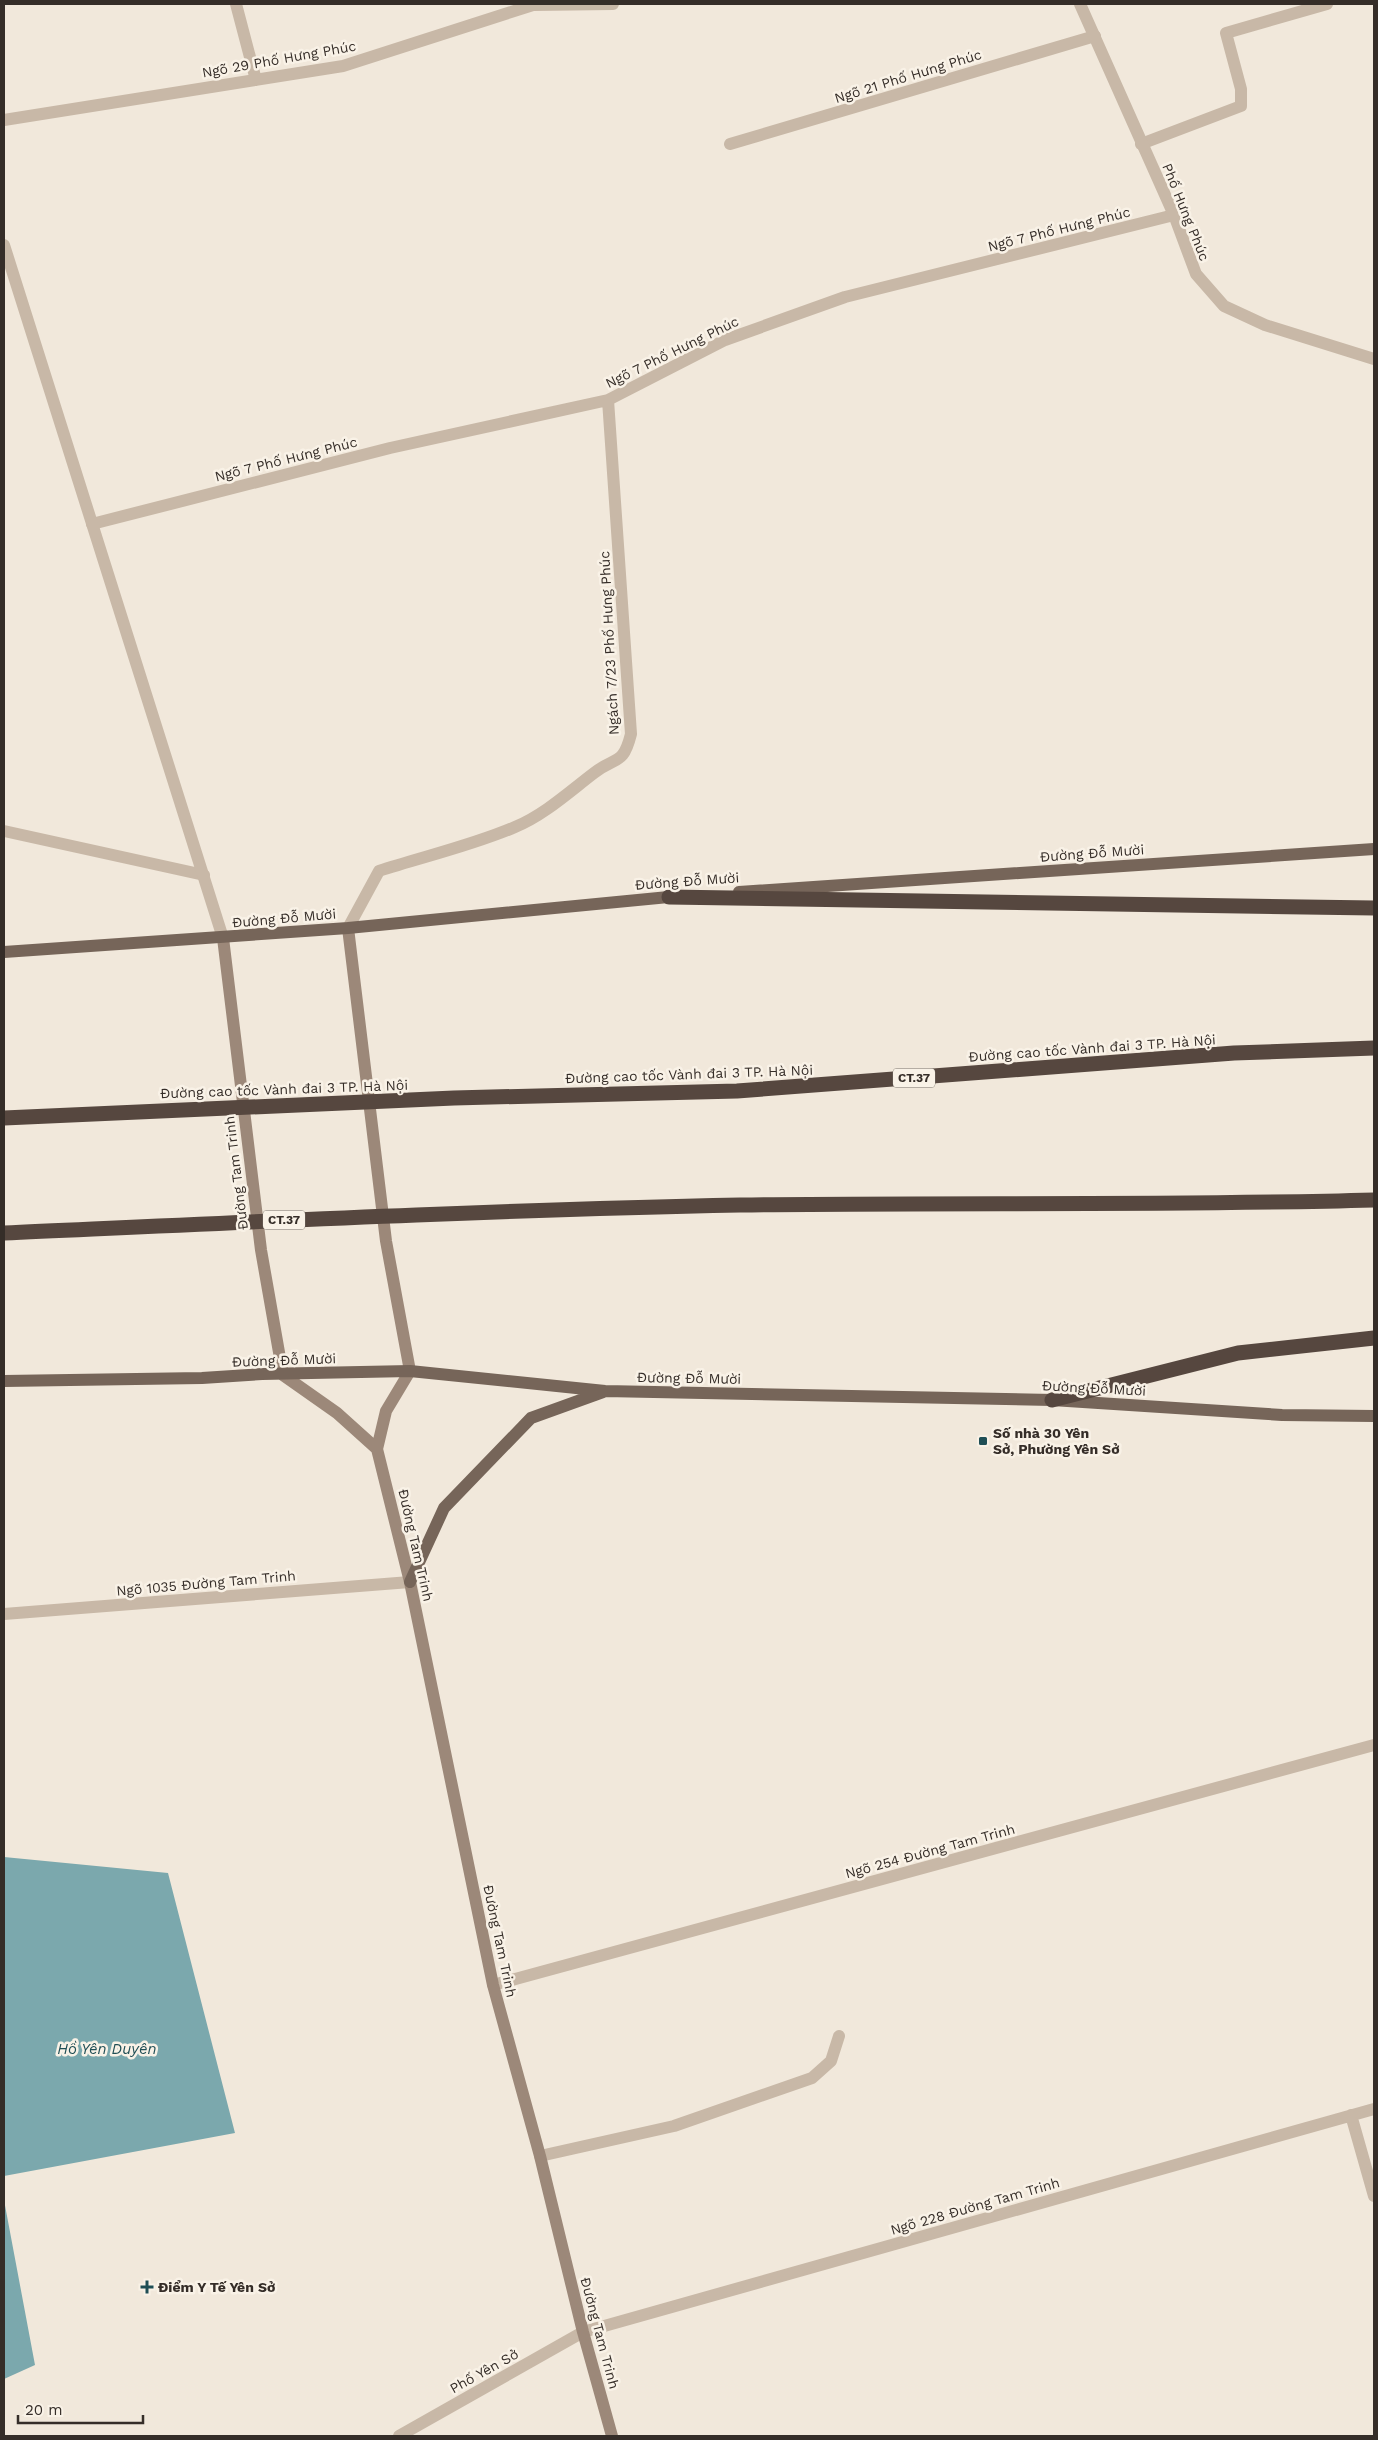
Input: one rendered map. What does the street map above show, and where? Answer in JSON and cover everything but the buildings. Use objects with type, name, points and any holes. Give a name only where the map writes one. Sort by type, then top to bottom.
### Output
[{"type":"highway","points":[[670,897],[1374,908]]},
{"type":"highway","name":"Đường cao tốc Vành đai 3 TP. Hà Nội","points":[[4,1118],[454,1098],[737,1092],[1234,1053],[1374,1048]]},
{"type":"highway","name":"CT.37","points":[[4,1233],[459,1212],[743,1205],[1225,1204],[1374,1200]]},
{"type":"highway","points":[[1052,1400],[1238,1353],[1374,1338]]},
{"type":"main road","name":"Đường Đỗ Mười","points":[[4,952],[348,928],[670,897],[1374,849]]},
{"type":"main road","points":[[348,928],[386,1241],[410,1371]]},
{"type":"main road","name":"Đường Tam Trinh","points":[[223,938],[261,1250],[283,1375]]},
{"type":"main road","name":"Đường Đỗ Mười","points":[[4,1381],[410,1371],[605,1391],[1052,1400],[1282,1415],[1374,1416]]},
{"type":"main road","name":"Đường Tam Trinh","points":[[410,1371],[386,1411],[377,1449],[410,1582],[493,1985],[540,2156],[583,2332],[612,2436]]},
{"type":"main road","points":[[283,1375],[337,1413],[377,1449]]},
{"type":"main road","points":[[410,1582],[444,1508],[531,1418],[605,1391]]},
{"type":"street","points":[[236,4],[256,80]]},
{"type":"street","name":"Ngõ 29 Phố Hưng Phúc","points":[[4,120],[343,66],[532,5],[613,4]]},
{"type":"street","name":"Phố Hưng Phúc","points":[[1080,4],[1174,215],[1196,274],[1224,306],[1265,326],[1374,359]]},
{"type":"street","points":[[1141,144],[1241,106],[1241,89],[1226,33],[1327,4]]},
{"type":"street","name":"Ngõ 21 Phố Hưng Phúc","points":[[730,144],[1095,36]]},
{"type":"street","name":"Ngõ 7 Phố Hưng Phúc","points":[[92,524],[390,448],[608,400],[725,340],[845,297],[1174,215]]},
{"type":"street","points":[[4,245],[223,938]]},
{"type":"street","name":"Ngách 7/23 Phố Hưng Phúc","points":[[348,928],[379,871],[515,827],[547,809],[601,768],[621,758],[627,751],[630,734],[608,400]]},
{"type":"street","points":[[4,831],[204,875]]},
{"type":"street","name":"Ngõ 1035 Đường Tam Trinh","points":[[4,1614],[410,1582]]},
{"type":"street","name":"Ngõ 254 Đường Tam Trinh","points":[[493,1985],[1374,1745]]},
{"type":"street","points":[[540,2156],[674,2126],[812,2078],[831,2060],[839,2036]]},
{"type":"street","name":"Ngõ 228 Đường Tam Trinh","points":[[583,2332],[1374,2109]]},
{"type":"street","points":[[1351,2115],[1374,2196]]},
{"type":"street","name":"Phố Yên Sở","points":[[399,2436],[583,2332]]},
{"type":"water","name":"Hồ Yên Duyên","points":[[4,1857],[168,1873],[235,2133],[4,2176]]},
{"type":"water","points":[[4,2200],[35,2365],[4,2379]]},
{"type":"place","name":"Số nhà 30 Yên Sở, Phường Yên Sở","points":[[983,1441]]},
{"type":"place","name":"Điểm Y Tế Yên Sở","points":[[147,2287]]}]
